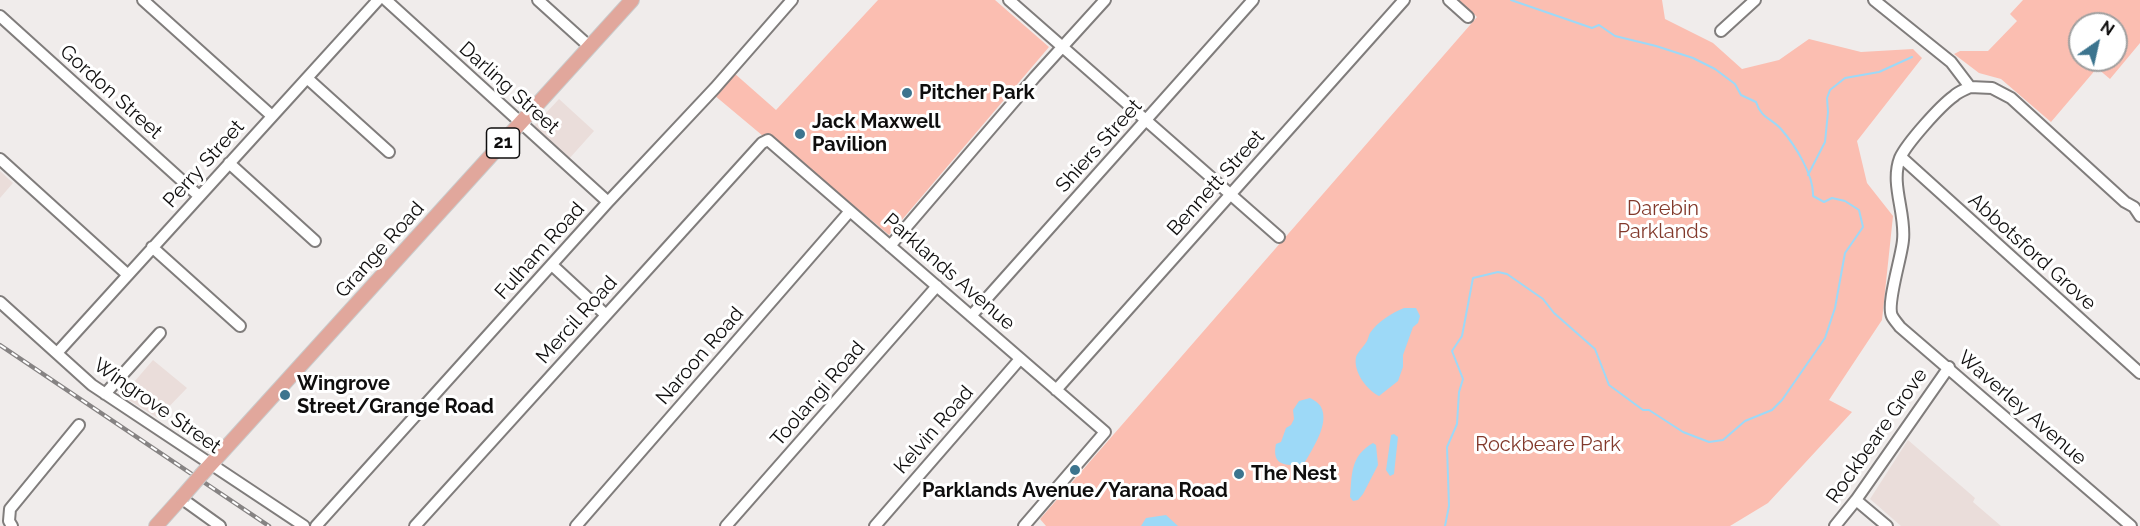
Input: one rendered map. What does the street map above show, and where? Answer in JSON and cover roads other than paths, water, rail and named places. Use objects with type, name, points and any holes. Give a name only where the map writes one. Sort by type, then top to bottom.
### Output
[{"type":"main road","name":"Grange Road","points":[[156,526],[632,0]]},
{"type":"street","points":[[143,0],[272,116]]},
{"type":"street","name":"Perry Street","points":[[57,353],[378,0]]},
{"type":"street","name":"Darling Street","points":[[386,0],[608,202]]},
{"type":"street","points":[[538,0],[590,47]]},
{"type":"street","name":"Fulham Road","points":[[316,526],[608,202],[715,88],[792,0]]},
{"type":"street","points":[[1009,0],[1279,237]]},
{"type":"street","points":[[890,246],[1105,0]]},
{"type":"street","name":"Shiers Street","points":[[971,316],[1253,0]]},
{"type":"street","name":"Bennett Street","points":[[1056,390],[1404,0]]},
{"type":"street","points":[[1449,0],[1468,17]]},
{"type":"street","points":[[1721,31],[1755,0]]},
{"type":"street","points":[[1874,0],[1951,62],[1970,87]]},
{"type":"street","name":"Gordon Street","points":[[0,16],[199,196]]},
{"type":"street","points":[[307,78],[389,152]]},
{"type":"street","points":[[1900,157],[1953,96],[1970,87],[1992,88],[2011,98],[2125,202],[2138,208]]},
{"type":"street","name":"Parklands Avenue","points":[[768,140],[1105,432],[1024,526]]},
{"type":"street","name":"Mercil Road","points":[[415,526],[762,143],[768,140]]},
{"type":"street","name":"Waverley Avenue","points":[[1900,157],[1896,173],[1902,210],[1903,243],[1891,303],[1891,315],[1900,327],[2131,526]]},
{"type":"street","name":"Abbotsford Grove","points":[[1900,157],[2140,374]]},
{"type":"street","points":[[0,159],[128,274]]},
{"type":"street","points":[[229,163],[315,241]]},
{"type":"street","name":"Naroon Road","points":[[576,526],[850,211]]},
{"type":"street","points":[[152,247],[240,326]]},
{"type":"street","points":[[552,265],[606,315]]},
{"type":"street","name":"Toolangi Road","points":[[726,526],[937,286]]},
{"type":"street","name":"Wingrove Street","points":[[0,302],[92,385],[206,469],[304,526]]},
{"type":"street","points":[[105,394],[160,333]]},
{"type":"street","name":"Kelvin Road","points":[[875,526],[1020,359]]},
{"type":"street","name":"Rockbeare Grove","points":[[1835,526],[1856,500],[1948,367]]},
{"type":"street","points":[[12,526],[9,521],[10,509],[79,425]]},
{"type":"street","points":[[181,497],[220,526]]},
{"type":"street","points":[[1856,500],[1887,526]]},
{"type":"water","points":[[1404,308],[1416,308],[1420,316],[1418,323],[1413,327],[1403,355],[1403,367],[1398,381],[1379,396],[1362,380],[1357,369],[1356,357],[1377,325]]},
{"type":"water","points":[[1310,398],[1321,407],[1322,429],[1304,464],[1287,465],[1278,461],[1275,452],[1276,444],[1281,442],[1286,428],[1291,425],[1294,419],[1293,410],[1299,401]]},
{"type":"water","points":[[1391,435],[1398,437],[1394,474],[1390,476],[1386,470]]},
{"type":"water","points":[[1373,443],[1376,445],[1378,465],[1363,494],[1358,500],[1353,501],[1350,497],[1351,481],[1356,460],[1365,448]]},
{"type":"water","points":[[1166,515],[1178,526],[1141,526],[1146,518]]},
{"type":"waterway","points":[[1445,526],[1449,506],[1447,447],[1457,424],[1459,392],[1463,379],[1452,351],[1462,336],[1473,278],[1498,272],[1507,274],[1543,299],[1554,313],[1595,349],[1609,385],[1643,410],[1649,410],[1683,432],[1709,442],[1723,440],[1745,421],[1772,410],[1782,400],[1825,338],[1835,308],[1845,253],[1863,227],[1859,210],[1845,201],[1832,198],[1824,202],[1813,196],[1807,170],[1798,152],[1786,136],[1777,125],[1763,115],[1756,102],[1741,95],[1735,84],[1715,69],[1693,58],[1615,36],[1599,25],[1592,28],[1511,0]]},
{"type":"waterway","points":[[1808,175],[1825,142],[1827,98],[1830,90],[1845,78],[1879,72],[1912,57]]},
{"type":"railway","points":[[0,345],[269,526]]},
{"type":"place","name":"Pitcher Park","points":[[907,93]]},
{"type":"place","name":"Jack Maxwell Pavilion","points":[[800,134]]},
{"type":"place","name":"Wingrove Street/Grange Road","points":[[285,395]]},
{"type":"place","name":"Parklands Avenue/Yarana Road","points":[[1075,470]]},
{"type":"place","name":"The Nest","points":[[1239,474]]},
{"type":"park label","name":"Darebin Parklands","points":[[1663,220]]},
{"type":"park label","name":"Rockbeare Park","points":[[1548,445]]}]
